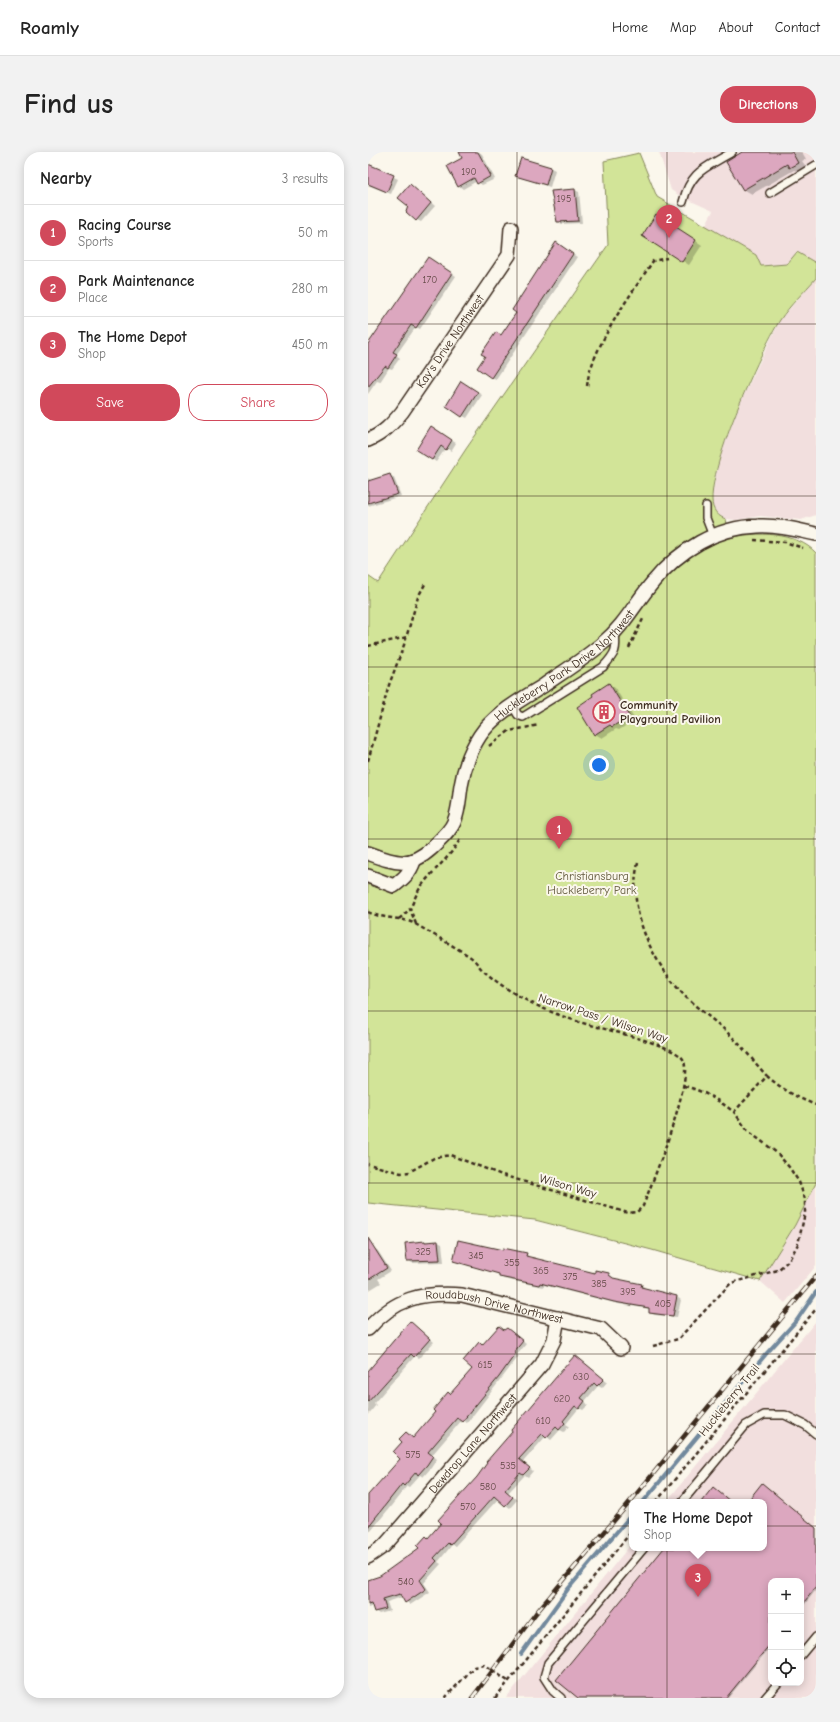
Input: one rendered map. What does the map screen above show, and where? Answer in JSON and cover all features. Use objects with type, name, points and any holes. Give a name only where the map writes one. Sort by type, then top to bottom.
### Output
[{"type":"street","name":"Kay's Drive Northwest","points":[[368,440],[377,436],[390,426],[402,412],[469,314],[509,255],[512,228]]},
{"type":"street","name":"Huckleberry Park Drive Northwest","points":[[414,861],[444,837],[454,824],[459,805],[465,767],[476,744],[488,726],[512,705],[578,663],[615,632],[660,574],[690,549],[713,536],[740,528],[759,526],[778,527],[816,534]]},
{"type":"street","points":[[368,853],[392,862],[404,863],[414,861],[411,870],[405,878],[394,886],[368,876]]},
{"type":"street","name":"Roudabush Drive Northwest","points":[[368,1329],[385,1312],[401,1302],[421,1296],[441,1294],[462,1295],[601,1329],[621,1348]]},
{"type":"street","name":"Dewdrop Lane Northwest","points":[[368,1557],[384,1546],[542,1364],[554,1340],[558,1318]]},
{"type":"lane","points":[[683,202],[690,180],[699,172],[732,152]]},
{"type":"lane","points":[[770,193],[816,165]]},
{"type":"lane","points":[[706,506],[706,518],[713,536]]},
{"type":"lane","points":[[512,705],[518,715],[523,717],[604,667],[614,655],[617,647],[615,632]]},
{"type":"lane","points":[[684,1499],[746,1424],[764,1415],[785,1415],[805,1425],[816,1434]]},
{"type":"lane","points":[[561,1698],[553,1691],[544,1677],[548,1663],[641,1551]]},
{"type":"lane","points":[[804,1651],[816,1637]]},
{"type":"lane","points":[[765,1698],[775,1686]]},
{"type":"path","points":[[587,386],[592,365],[606,336],[642,277],[653,261],[667,258]]},
{"type":"path","points":[[751,540],[785,542],[803,548]]},
{"type":"path","points":[[368,761],[389,685],[407,637],[418,597],[425,584]]},
{"type":"path","points":[[629,648],[644,615]]},
{"type":"path","points":[[368,646],[407,637]]},
{"type":"path","points":[[494,741],[509,731],[539,725]]},
{"type":"path","points":[[638,863],[635,880],[639,914],[643,928],[657,960],[679,989],[730,1035],[767,1076],[793,1095],[816,1105]]},
{"type":"path","points":[[368,912],[382,918],[399,919],[410,909]]},
{"type":"path","name":"Narrow Pass / Wilson Way","points":[[399,919],[416,924],[471,957],[485,973],[536,1007],[592,1027],[659,1045],[678,1054],[683,1060],[686,1068],[684,1086]]},
{"type":"path","points":[[734,1112],[767,1076]]},
{"type":"path","points":[[653,1346],[678,1339],[731,1283],[778,1270],[789,1260],[798,1244],[805,1213],[805,1199],[799,1182],[777,1153],[748,1131],[734,1112],[711,1096],[684,1086]]},
{"type":"path","name":"Wilson Way","points":[[368,1164],[401,1173],[409,1172],[434,1158],[450,1155],[502,1175],[581,1200],[628,1213],[637,1212],[643,1206],[659,1165],[684,1086]]},
{"type":"path","name":"Huckleberry Trail","points":[[658,1499],[816,1309]]},
{"type":"path","points":[[495,1698],[629,1535]]},
{"type":"path","points":[[444,1698],[474,1667],[484,1665],[508,1682]]},
{"type":"shaded area","points":[[659,152],[816,152],[816,263],[797,252],[787,264],[761,266],[756,255],[705,226],[713,211],[680,196],[671,190]]},
{"type":"shaded area","points":[[816,278],[816,515],[801,520],[760,516],[736,520],[726,519],[715,511],[713,506],[713,491],[719,459],[740,403],[780,320]]},
{"type":"shaded area","points":[[816,1183],[816,1266],[785,1303],[760,1281],[795,1225]]},
{"type":"shaded area","points":[[816,1321],[816,1698],[506,1698],[629,1547],[629,1551],[767,1551],[767,1499],[668,1499]]},
{"type":"green space","name":"Christiansburg Huckleberry Park","points":[[639,153],[657,197],[756,255],[761,266],[787,264],[797,252],[816,263],[816,278],[784,314],[760,357],[725,442],[717,468],[713,491],[713,507],[718,515],[726,519],[730,538],[752,534],[776,535],[798,541],[808,546],[816,553],[816,1183],[795,1225],[760,1281],[652,1250],[535,1220],[368,1203],[368,576],[378,583],[466,449],[608,245],[604,161]]},
{"type":"building","points":[[459,152],[478,152],[491,176],[477,184],[474,178],[458,187],[447,166],[462,158]]},
{"type":"building","points":[[742,152],[792,152],[798,163],[789,168],[787,164],[743,190],[726,162]]},
{"type":"building","points":[[521,158],[551,167],[546,185],[515,176]]},
{"type":"building","points":[[368,164],[394,175],[387,192],[368,184]]},
{"type":"building","points":[[410,184],[431,203],[416,221],[406,212],[408,206],[398,198]]},
{"type":"building","points":[[575,189],[578,221],[557,222],[551,191]]},
{"type":"building","points":[[656,214],[696,240],[682,262],[642,236]]},
{"type":"building","points":[[556,242],[573,254],[491,378],[477,368],[485,356],[481,354],[496,332],[501,335],[516,313],[512,310]]},
{"type":"building","points":[[428,257],[452,273],[416,328],[411,325],[393,352],[397,354],[388,368],[385,366],[368,387],[368,344]]},
{"type":"building","points":[[461,381],[478,392],[462,417],[446,406]]},
{"type":"building","points":[[431,426],[452,440],[446,450],[441,446],[432,460],[416,450]]},
{"type":"building","points":[[390,474],[398,494],[368,503],[368,481]]},
{"type":"building","name":"Community Playground Pavilion","points":[[609,683],[629,716],[612,727],[610,725],[594,735],[577,707],[593,696],[592,694]]},
{"type":"building","points":[[368,1238],[387,1268],[368,1280]]},
{"type":"building","points":[[458,1240],[503,1250],[503,1248],[527,1253],[526,1256],[595,1273],[595,1270],[609,1273],[609,1275],[613,1278],[642,1284],[641,1287],[677,1296],[673,1316],[649,1313],[649,1308],[614,1302],[540,1283],[539,1285],[499,1277],[499,1274],[453,1261]]},
{"type":"building","points":[[438,1241],[440,1260],[407,1261],[405,1243]]},
{"type":"building","points":[[410,1321],[430,1339],[414,1357],[411,1354],[368,1402],[368,1371]]},
{"type":"building","points":[[499,1326],[504,1330],[507,1328],[523,1341],[514,1352],[516,1353],[499,1377],[462,1422],[457,1418],[428,1452],[433,1456],[427,1465],[418,1475],[416,1472],[404,1486],[402,1484],[368,1527],[368,1495],[400,1459],[393,1452],[402,1442],[399,1439],[406,1432],[413,1438],[435,1412],[433,1410],[448,1392],[450,1394],[472,1369],[463,1361],[479,1342],[482,1345]]},
{"type":"building","points":[[575,1355],[604,1379],[597,1386],[594,1383],[581,1398],[585,1401],[579,1409],[575,1406],[563,1421],[565,1423],[559,1430],[556,1427],[546,1438],[542,1434],[519,1459],[530,1468],[523,1475],[520,1473],[505,1490],[513,1497],[505,1506],[494,1496],[450,1545],[448,1543],[434,1558],[437,1561],[420,1580],[426,1589],[405,1603],[400,1594],[383,1599],[386,1609],[374,1612],[371,1603],[368,1604],[368,1580],[380,1576],[419,1548],[417,1546],[426,1536],[428,1538],[441,1523],[438,1520],[477,1477],[487,1463],[486,1462],[512,1432],[511,1430]]},
{"type":"building","points":[[762,1483],[816,1528],[816,1587],[804,1602],[804,1578],[768,1578],[768,1647],[726,1698],[578,1698],[556,1680],[662,1551],[767,1551],[767,1499],[749,1499]]},
{"type":"building","points":[[713,1487],[727,1499],[703,1499]]},
{"type":"waterway","points":[[645,1499],[766,1354],[797,1320],[816,1292]]},
{"type":"waterway","points":[[521,1654],[568,1589],[629,1518]]},
{"type":"railway","points":[[632,1499],[816,1276]]},
{"type":"railway","points":[[472,1698],[536,1613],[629,1503]]},
{"type":"place","name":"Park Maintenance","points":[[669,238]]},
{"type":"place","name":"Community Playground Pavilion","points":[[604,712]]},
{"type":"place","name":"Racing Course","points":[[559,849]]},
{"type":"place","name":"The Home Depot","points":[[698,1597]]}]
